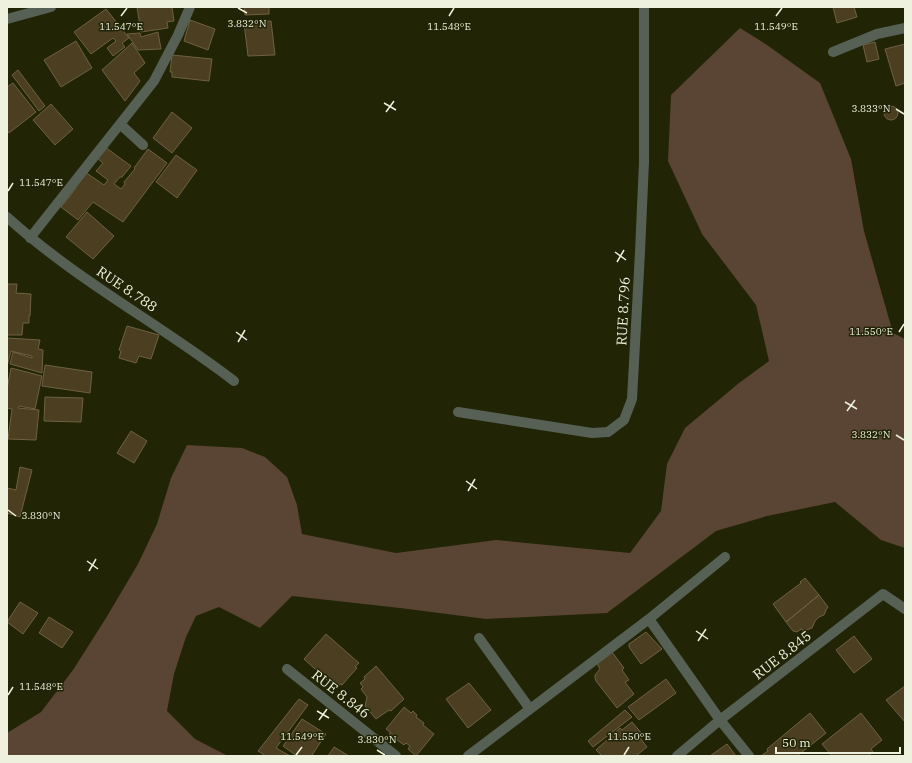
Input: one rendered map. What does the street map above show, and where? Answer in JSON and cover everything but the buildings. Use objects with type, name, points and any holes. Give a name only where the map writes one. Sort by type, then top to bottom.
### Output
[{"type":"street","points":[[7,19],[37,9],[52,7]]},
{"type":"street","points":[[30,238],[154,81],[178,35],[190,7]]},
{"type":"street","name":"RUE 8.796","points":[[458,412],[592,433],[608,432],[624,420],[632,399],[640,252],[644,162],[644,7]]},
{"type":"street","points":[[833,52],[877,34],[905,28]]},
{"type":"street","points":[[120,124],[143,145]]},
{"type":"street","name":"RUE 8.788","points":[[7,217],[30,238],[72,269],[208,361],[234,381]]},
{"type":"street","points":[[468,756],[649,619],[725,557]]},
{"type":"street","name":"RUE 8.845","points":[[677,756],[720,720],[883,594],[905,609]]},
{"type":"street","points":[[649,619],[720,720],[749,756]]},
{"type":"street","points":[[479,638],[530,709]]},
{"type":"street","name":"RUE 8.846","points":[[287,669],[396,756]]},
{"type":"shaded area","points":[[740,28],[767,45],[820,83],[851,159],[864,231],[893,333],[905,339],[905,548],[881,540],[835,502],[767,516],[716,531],[607,613],[486,619],[292,596],[260,628],[219,607],[196,616],[186,637],[174,674],[167,711],[195,739],[228,756],[7,756],[7,733],[41,712],[73,670],[138,564],[157,524],[171,478],[187,445],[242,448],[265,457],[287,477],[297,505],[302,534],[396,553],[496,540],[630,553],[661,511],[667,464],[685,428],[739,383],[769,361],[756,305],[702,234],[668,161],[671,95]]}]
